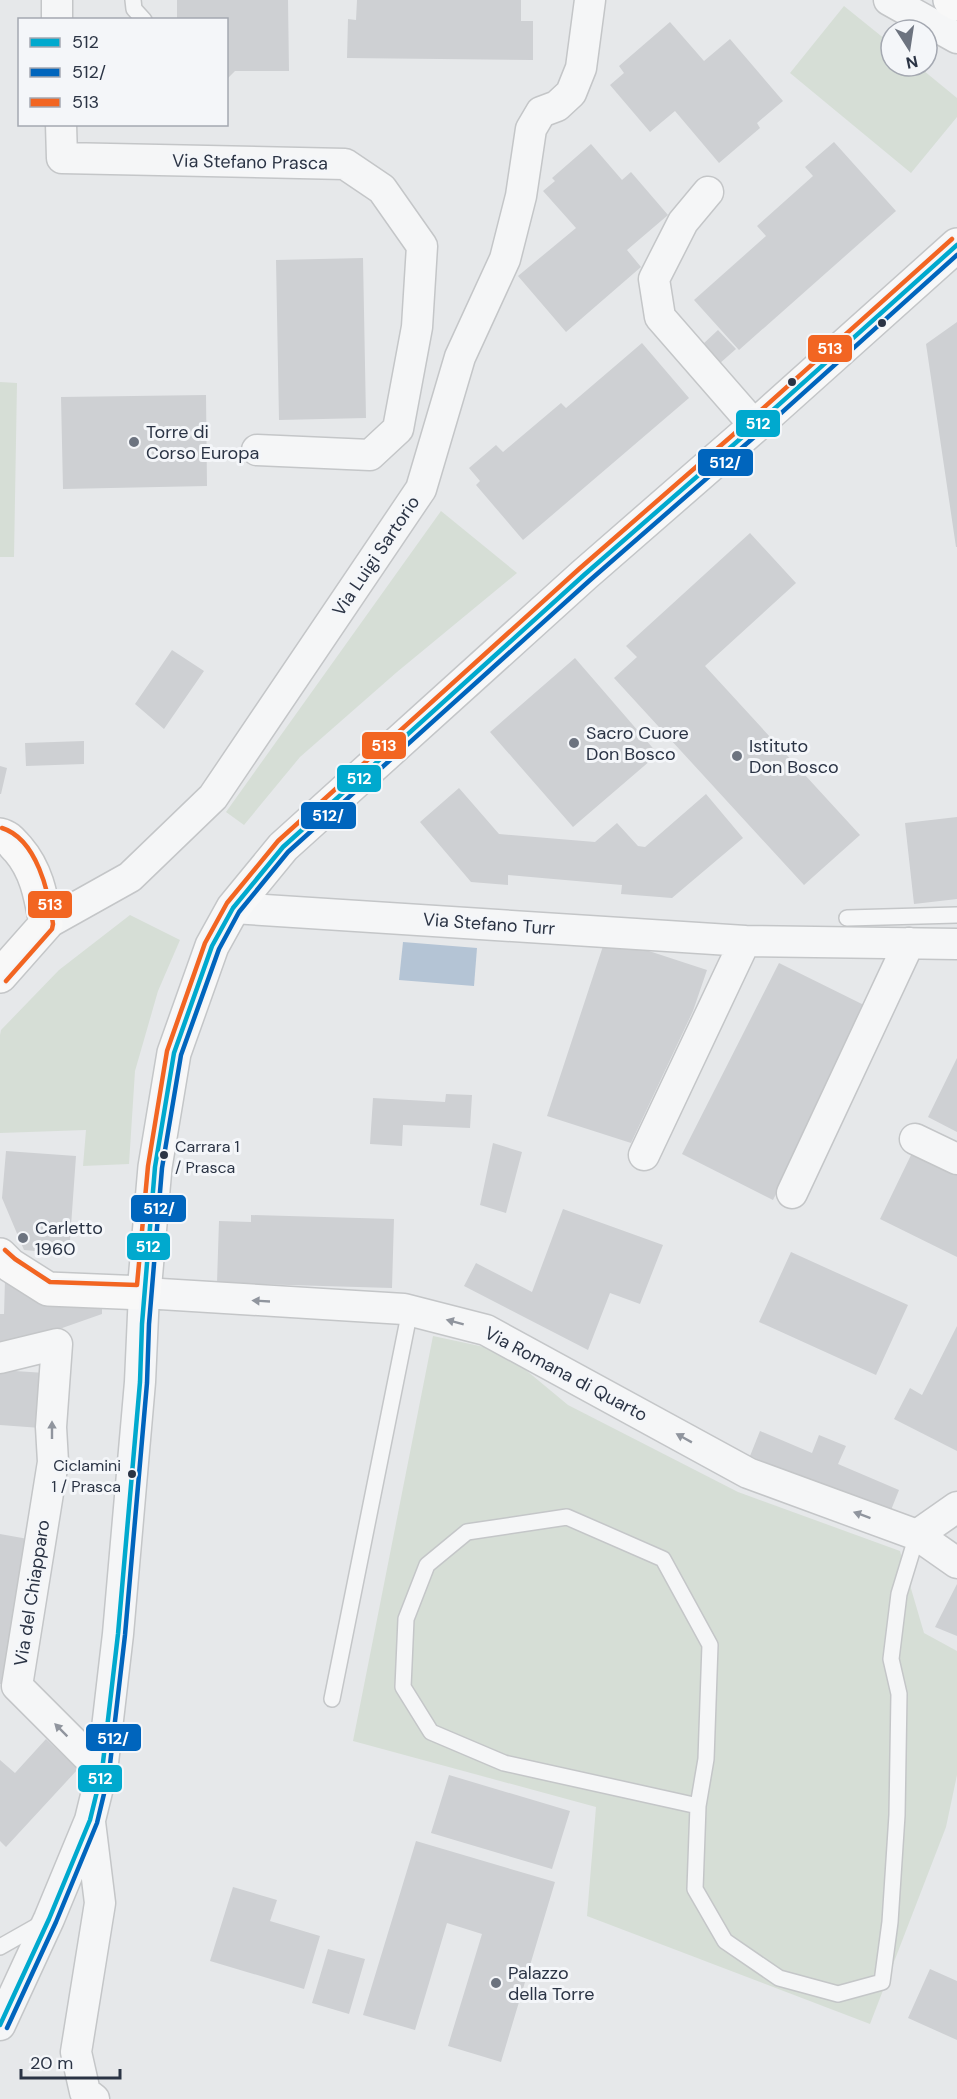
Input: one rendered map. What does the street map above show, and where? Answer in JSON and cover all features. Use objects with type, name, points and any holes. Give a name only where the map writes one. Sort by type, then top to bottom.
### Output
[{"type":"street","points":[[57,0],[57,18]]},
{"type":"street","name":"Via Luigi Sartorio","points":[[46,924],[130,877],[213,797],[421,489],[460,357],[505,259],[521,196],[531,129],[541,112],[557,106],[571,93],[581,68],[590,0]]},
{"type":"street","points":[[889,0],[957,38]]},
{"type":"street","points":[[950,0],[957,4]]},
{"type":"street","name":"Via Stefano Prasca","points":[[60,126],[62,158],[345,164],[382,189],[422,246],[417,327],[398,429],[370,455],[257,450]]},
{"type":"street","points":[[708,192],[683,222],[654,279],[660,317],[755,426]]},
{"type":"street","points":[[1,2031],[90,1820],[102,1771],[118,1634],[140,1382],[144,1293],[155,1167],[174,1053],[212,946],[233,908],[283,847],[584,575],[957,245]]},
{"type":"street","points":[[0,835],[8,837],[28,860],[38,883],[46,924],[0,976]]},
{"type":"street","name":"Via Stefano Turr","points":[[233,908],[745,941],[957,944]]},
{"type":"street","points":[[644,1155],[745,941]]},
{"type":"street","points":[[792,1192],[909,943]]},
{"type":"street","points":[[915,1139],[957,1159]]},
{"type":"street","points":[[0,1254],[10,1265],[48,1289],[144,1293]]},
{"type":"street","name":"Via Romana di Quarto","points":[[144,1293],[410,1310],[486,1330],[748,1473],[917,1535],[957,1563]]},
{"type":"street","name":"Via del Chiapparo","points":[[0,1358],[57,1344],[51,1427],[53,1462],[17,1686],[102,1771]]},
{"type":"street","points":[[917,1535],[957,1507]]},
{"type":"street","points":[[87,2097],[76,2052],[100,1903],[90,1820]]},
{"type":"lane","points":[[133,0],[134,9],[142,18]]},
{"type":"lane","points":[[848,918],[957,915]]},
{"type":"lane","points":[[332,1699],[410,1310]]},
{"type":"lane","points":[[698,1806],[504,1762],[431,1732],[403,1687],[406,1619],[427,1565],[467,1532],[567,1517],[663,1559],[710,1645],[706,1759],[698,1806],[695,1889],[725,1941],[779,1978],[838,1994],[882,1982],[890,1922],[897,1815],[898,1694],[891,1659],[900,1594],[917,1535]]},
{"type":"lane","points":[[0,1947],[49,1919]]},
{"type":"shaded area","points":[[844,6],[879,34],[879,78],[933,78],[957,98],[957,117],[911,173],[790,73]]},
{"type":"shaded area","points":[[0,382],[17,383],[14,557],[0,557]]},
{"type":"shaded area","points":[[441,511],[517,573],[397,672],[300,757],[244,825],[226,812]]},
{"type":"shaded area","points":[[130,915],[180,940],[158,991],[135,1071],[129,1164],[83,1166],[86,1130],[0,1133],[0,1035],[1,1030],[59,970]]},
{"type":"shaded area","points":[[433,1336],[503,1351],[568,1405],[738,1492],[900,1551],[924,1633],[957,1651],[957,1775],[946,1827],[870,2024],[587,1916],[596,1807],[353,1741]]},
{"type":"water","points":[[403,942],[477,948],[474,986],[399,980]]},
{"type":"building","points":[[177,0],[288,0],[289,71],[235,71],[228,78],[228,18],[177,18]]},
{"type":"building","points":[[357,0],[521,0],[521,21],[533,21],[533,60],[347,58],[348,19],[356,20]]},
{"type":"building","points":[[670,22],[704,61],[730,39],[783,101],[757,123],[760,128],[719,163],[675,111],[650,132],[610,85],[624,73],[619,66]]},
{"type":"building","points":[[834,142],[896,211],[739,350],[694,300],[766,236],[757,226],[813,176],[805,167]]},
{"type":"building","points":[[591,144],[622,180],[631,172],[668,215],[627,250],[641,267],[566,332],[518,276],[576,228],[543,191],[555,181],[552,178]]},
{"type":"building","points":[[363,258],[366,418],[279,420],[276,260]]},
{"type":"building","points":[[957,322],[957,547],[956,547],[926,344]]},
{"type":"building","points":[[718,330],[736,349],[719,364],[702,345]]},
{"type":"building","points":[[642,343],[689,398],[523,540],[476,485],[480,481],[469,468],[496,445],[503,452],[561,403],[566,408]]},
{"type":"building","name":"Torre di Corso Europa","points":[[206,395],[207,486],[63,489],[61,397]]},
{"type":"building","name":"Istituto Don Bosco","points":[[750,533],[796,583],[705,666],[860,835],[804,885],[614,678],[637,657],[626,646]]},
{"type":"building","points":[[172,650],[204,671],[164,729],[135,704]]},
{"type":"building","name":"Sacro Cuore Don Bosco","points":[[575,658],[658,754],[573,827],[490,732]]},
{"type":"building","points":[[84,741],[84,764],[26,766],[25,743]]},
{"type":"building","points":[[0,766],[7,768],[1,794],[0,794]]},
{"type":"building","points":[[459,788],[499,834],[595,842],[617,823],[638,846],[645,847],[706,794],[743,838],[672,898],[621,894],[622,885],[508,875],[508,885],[471,882],[420,822]]},
{"type":"building","points":[[957,817],[957,899],[914,904],[905,823]]},
{"type":"building","points":[[606,937],[707,970],[693,1011],[631,1143],[547,1116]]},
{"type":"building","points":[[779,963],[870,1008],[773,1200],[682,1154]]},
{"type":"building","points":[[957,1058],[957,1132],[928,1117]]},
{"type":"building","points":[[446,1094],[472,1095],[470,1128],[403,1125],[402,1146],[370,1144],[373,1098],[445,1102]]},
{"type":"building","points":[[493,1143],[522,1152],[506,1213],[480,1205]]},
{"type":"building","points":[[6,1151],[76,1156],[69,1254],[24,1250],[2,1198]]},
{"type":"building","points":[[912,1153],[957,1175],[957,1257],[880,1219]]},
{"type":"building","points":[[563,1209],[663,1245],[640,1304],[610,1293],[588,1350],[464,1286],[476,1263],[532,1292]]},
{"type":"building","points":[[251,1215],[394,1219],[392,1288],[217,1283],[219,1221],[251,1222]]},
{"type":"building","points":[[791,1252],[908,1305],[876,1375],[759,1322]]},
{"type":"building","points":[[5,1280],[55,1305],[102,1308],[102,1314],[3,1347],[4,1341],[0,1341],[0,1314],[4,1314]]},
{"type":"building","points":[[957,1326],[957,1451],[894,1419],[910,1388],[922,1395]]},
{"type":"building","points":[[0,1370],[45,1373],[41,1428],[0,1425]]},
{"type":"building","points":[[760,1431],[812,1453],[819,1435],[846,1446],[838,1464],[899,1490],[889,1515],[750,1456]]},
{"type":"building","points":[[0,1534],[28,1539],[2,1684],[0,1684]]},
{"type":"building","points":[[957,1584],[957,1636],[935,1627]]},
{"type":"building","points":[[46,1739],[78,1769],[6,1847],[0,1841],[0,1760],[15,1773]]},
{"type":"building","points":[[449,1775],[570,1811],[552,1869],[431,1833]]},
{"type":"building","name":"Palazzo della Torre","points":[[416,1841],[555,1882],[501,2062],[448,2046],[482,1934],[447,1923],[415,2030],[363,2015]]},
{"type":"building","points":[[233,1887],[277,1900],[270,1921],[320,1936],[304,1989],[210,1961]]},
{"type":"building","points":[[328,1949],[365,1959],[349,2014],[312,2003]]},
{"type":"building","points":[[930,1969],[957,1981],[957,2040],[908,2018]]},
{"type":"transit line","name":"513","points":[[5,1250],[50,1282],[137,1285],[148,1166],[167,1051],[205,943],[227,903],[278,841],[579,569],[952,239]]},
{"type":"transit line","name":"512","points":[[0,2025],[49,1919],[90,1820],[102,1771],[118,1634],[140,1382],[142,1324],[155,1167],[174,1053],[212,946],[233,908],[283,847],[584,575],[957,245]]},
{"type":"transit line","name":"512/","points":[[7,2028],[56,1922],[97,1823],[109,1773],[125,1635],[147,1383],[149,1324],[162,1168],[181,1055],[219,949],[239,912],[288,852],[957,255]]},
{"type":"transit line","name":"513","points":[[2,828],[14,834],[24,843],[39,868],[53,924],[52,929],[6,981]]},
{"type":"place","name":"Torre di Corso Europa","points":[[134,442]]},
{"type":"place","name":"Sacro Cuore Don Bosco","points":[[574,743]]},
{"type":"place","name":"Istituto Don Bosco","points":[[737,756]]},
{"type":"place","name":"Carrara 1 / Prasca","points":[[164,1155]]},
{"type":"place","name":"Carletto 1960","points":[[23,1238]]},
{"type":"place","name":"Ciclamini 1 / Prasca","points":[[132,1474]]},
{"type":"place","name":"Palazzo della Torre","points":[[496,1983]]}]
